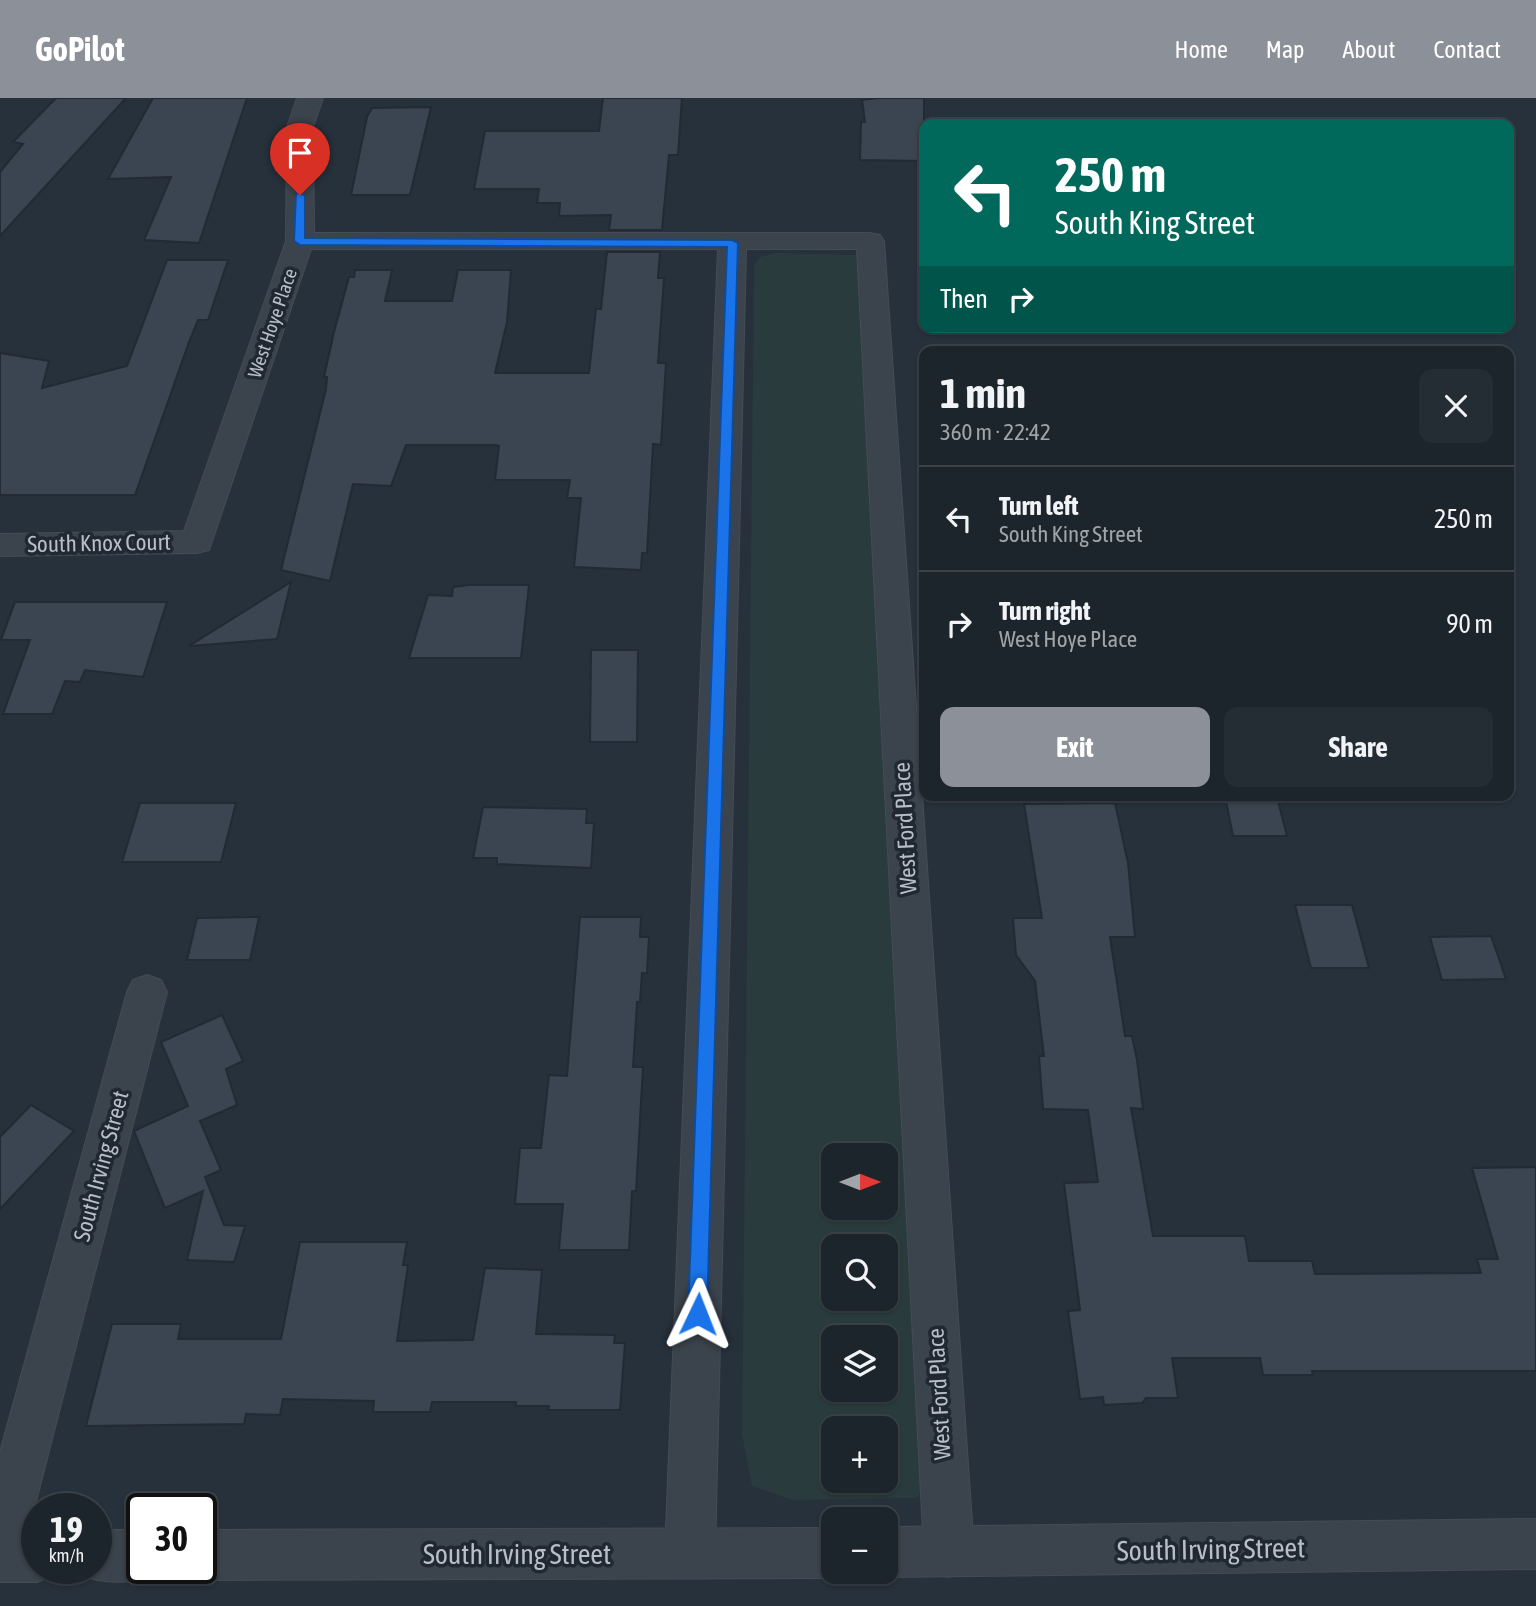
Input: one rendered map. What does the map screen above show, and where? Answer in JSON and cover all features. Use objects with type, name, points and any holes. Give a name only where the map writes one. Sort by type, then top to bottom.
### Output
[{"type":"street","name":"West Hoye Place","points":[[197,542],[300,241],[300,127],[310,98]]},
{"type":"street","points":[[300,241],[732,243],[690,1553]]},
{"type":"street","name":"West Ford Place","points":[[732,243],[870,241],[949,1552]]},
{"type":"street","name":"South Knox Court","points":[[0,545],[197,542]]},
{"type":"street","name":"South Irving Street","points":[[0,1544],[147,992]]},
{"type":"street","name":"South Irving Street","points":[[898,1552],[1536,1544]]},
{"type":"street","name":"South Irving Street","points":[[217,1555],[821,1553]]},
{"type":"street","points":[[0,1556],[21,1556]]},
{"type":"shaded area","points":[[775,253],[858,255],[934,1481],[916,1498],[793,1500],[752,1486],[742,1434],[754,266],[760,257]]},
{"type":"building","points":[[56,98],[126,98],[0,236],[0,172],[23,144],[13,142]]},
{"type":"building","points":[[153,98],[247,98],[199,243],[144,240],[171,177],[108,179]]},
{"type":"building","points":[[603,98],[682,98],[678,155],[669,155],[662,230],[609,230],[611,215],[559,216],[560,203],[537,203],[539,189],[474,189],[485,131],[599,131]]},
{"type":"building","points":[[924,98],[924,119],[919,119],[919,161],[860,160],[861,122],[865,122],[862,100]]},
{"type":"building","points":[[431,107],[410,195],[351,195],[367,117],[372,108]]},
{"type":"building","points":[[607,252],[660,252],[658,278],[664,278],[658,363],[666,363],[661,445],[653,444],[647,553],[642,553],[641,570],[574,567],[581,498],[567,498],[570,480],[495,480],[499,446],[496,445],[406,445],[391,486],[353,484],[330,581],[281,570],[326,389],[327,377],[324,377],[334,332],[349,277],[354,277],[355,270],[392,270],[385,301],[452,301],[458,270],[511,270],[507,322],[495,373],[589,373],[596,309],[601,309]]},
{"type":"building","points":[[167,260],[228,260],[208,320],[198,320],[189,342],[135,495],[0,495],[0,353],[49,361],[42,388],[127,366]]},
{"type":"building","points":[[291,582],[277,639],[189,646]]},
{"type":"building","points":[[529,585],[521,658],[409,658],[428,595],[452,596],[453,587]]},
{"type":"building","points":[[15,602],[167,602],[143,677],[85,670],[80,682],[65,681],[52,714],[3,714],[30,640],[1,640]]},
{"type":"building","points":[[591,650],[638,650],[637,742],[590,742]]},
{"type":"building","points":[[1226,801],[1278,801],[1287,836],[1233,836]]},
{"type":"building","points":[[140,803],[236,803],[221,862],[122,862]]},
{"type":"building","points":[[1115,803],[1128,863],[1135,937],[1110,937],[1125,1036],[1132,1036],[1137,1060],[1143,1109],[1131,1108],[1153,1236],[1245,1236],[1249,1261],[1312,1261],[1315,1274],[1481,1273],[1477,1259],[1498,1259],[1472,1168],[1536,1167],[1536,1371],[1312,1371],[1313,1375],[1263,1375],[1260,1358],[1172,1358],[1178,1398],[1146,1398],[1142,1403],[1104,1405],[1103,1397],[1080,1399],[1068,1311],[1080,1310],[1064,1183],[1098,1182],[1088,1110],[1043,1109],[1039,1056],[1044,1056],[1035,981],[1016,955],[1013,918],[1042,918],[1024,804]]},
{"type":"building","points":[[483,807],[587,809],[586,823],[594,823],[591,868],[497,864],[497,858],[473,858]]},
{"type":"building","points":[[1295,905],[1352,905],[1369,968],[1311,968]]},
{"type":"building","points":[[259,917],[250,960],[187,960],[197,918]]},
{"type":"building","points":[[580,917],[641,917],[640,937],[649,937],[647,973],[642,973],[640,1002],[637,1002],[633,1067],[643,1067],[636,1191],[632,1191],[629,1250],[559,1250],[563,1204],[515,1204],[520,1148],[541,1148],[549,1075],[567,1076]]},
{"type":"building","points":[[1491,936],[1506,979],[1442,980],[1430,937]]},
{"type":"building","points":[[222,1015],[243,1061],[226,1069],[237,1105],[200,1121],[221,1170],[205,1177],[224,1225],[245,1226],[234,1262],[187,1260],[203,1191],[165,1208],[134,1131],[188,1106],[161,1042]]},
{"type":"building","points":[[31,1105],[74,1131],[0,1209],[0,1137]]},
{"type":"building","points":[[300,1242],[407,1242],[403,1265],[408,1265],[397,1341],[473,1340],[485,1268],[542,1270],[536,1334],[615,1335],[614,1343],[625,1343],[620,1410],[548,1410],[549,1406],[516,1406],[516,1402],[432,1402],[430,1412],[373,1412],[374,1401],[283,1399],[280,1415],[246,1414],[244,1424],[86,1426],[112,1324],[181,1324],[178,1339],[281,1339]]},
{"type":"route","points":[[300,195],[300,241],[732,243],[698,1314]]}]
